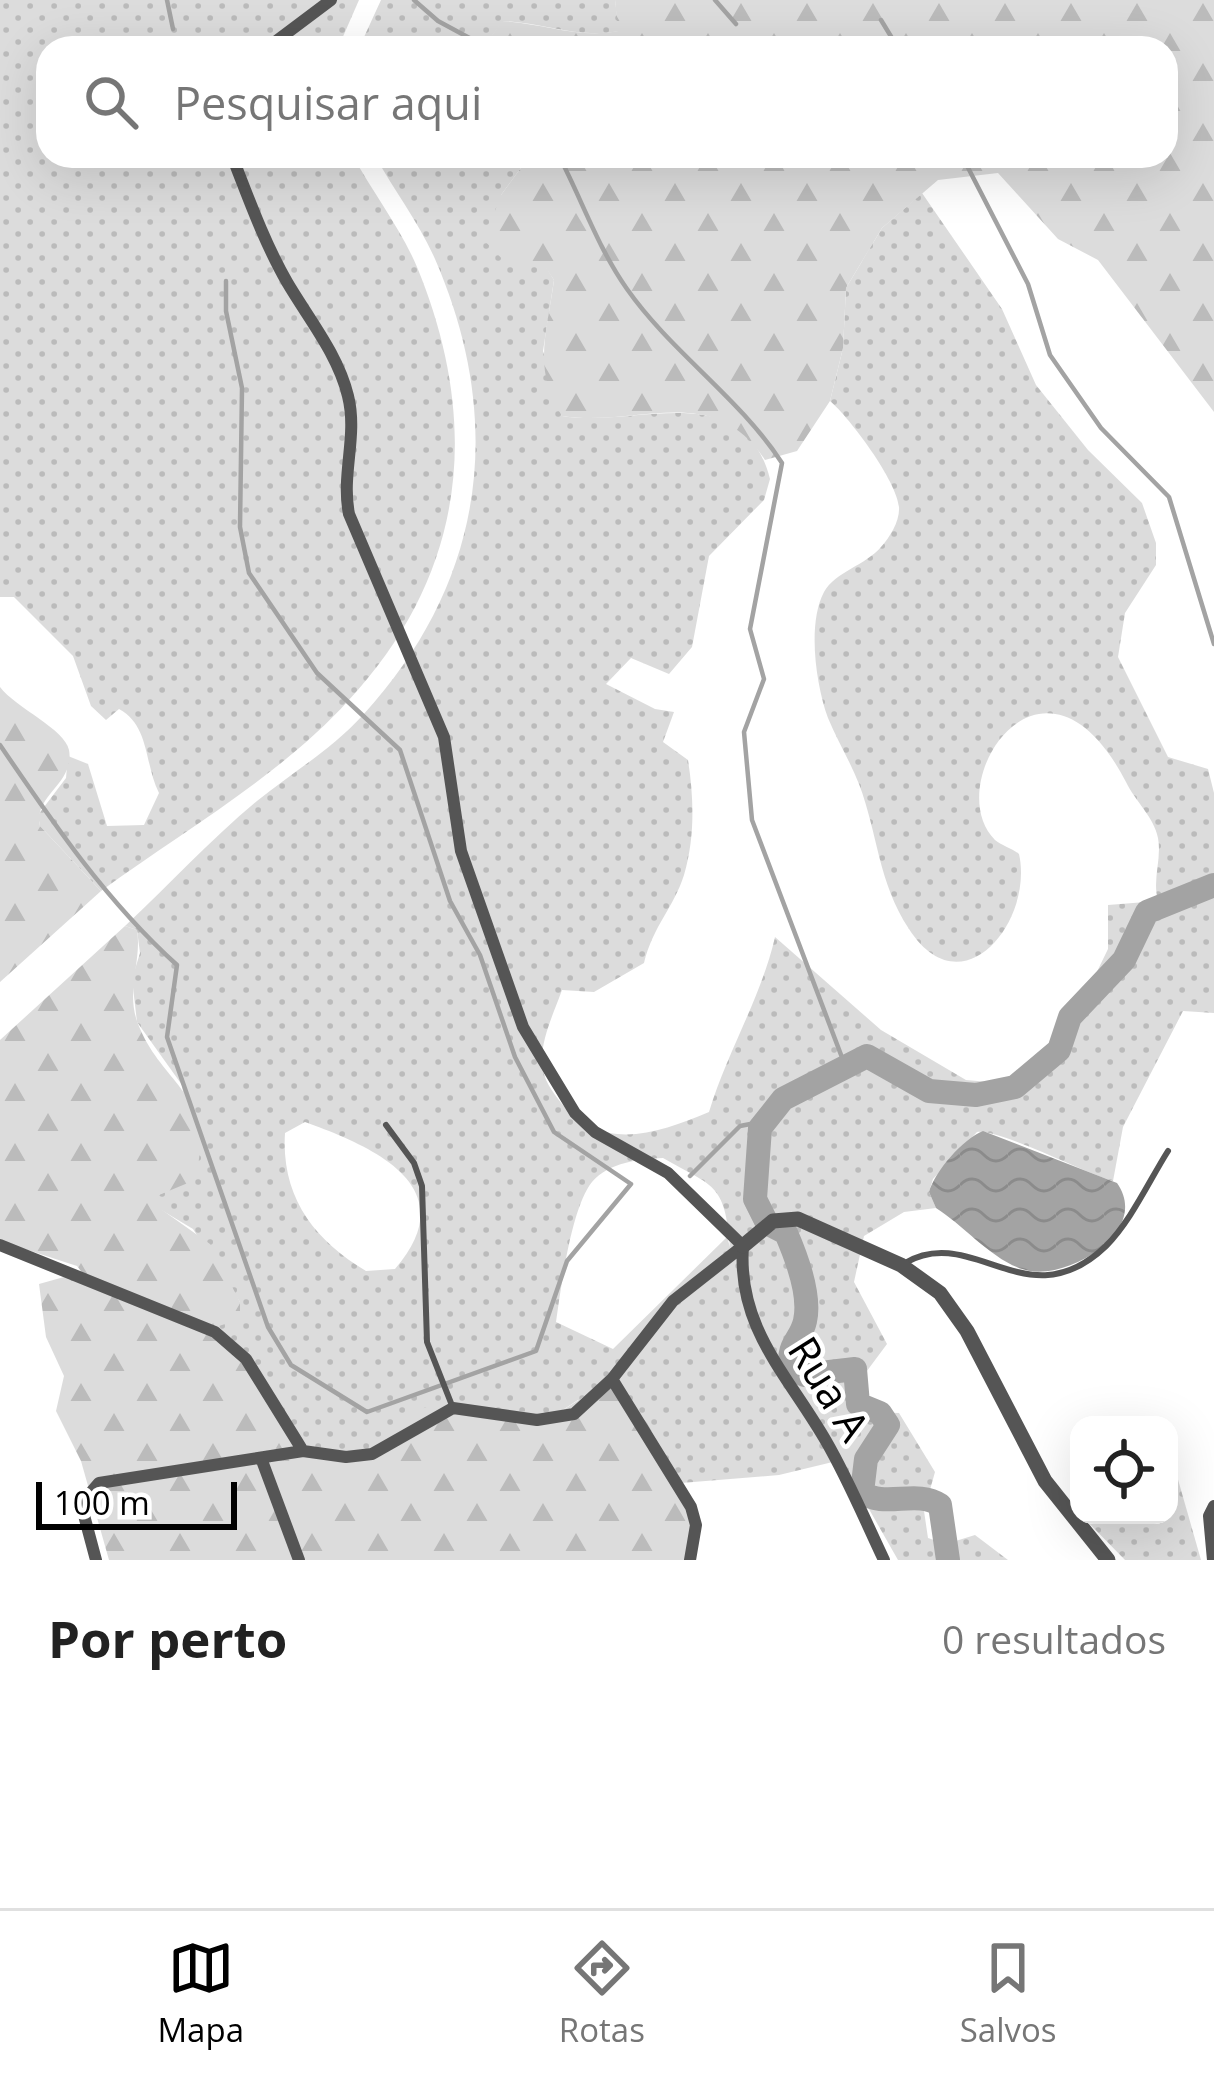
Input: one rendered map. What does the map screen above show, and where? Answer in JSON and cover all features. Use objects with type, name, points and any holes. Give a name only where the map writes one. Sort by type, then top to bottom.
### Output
[{"type":"street","points":[[283,36],[331,0]]},
{"type":"street","points":[[237,168],[278,264],[347,391],[353,439],[345,481],[349,514],[444,737],[460,851],[523,1027],[575,1113],[595,1132],[668,1173],[742,1246]]},
{"type":"street","points":[[96,1560],[81,1504],[91,1487],[181,1467],[303,1451],[346,1457],[372,1454],[453,1408],[556,1419],[574,1414],[612,1379],[674,1301],[767,1226],[809,1222],[902,1265],[955,1310],[1045,1481],[1108,1560]]},
{"type":"street","points":[[0,1245],[215,1332],[246,1359],[303,1451]]},
{"type":"street","name":"Rua A","points":[[742,1246],[741,1273],[750,1319],[837,1460],[884,1560]]},
{"type":"street","points":[[612,1379],[691,1507],[696,1525],[690,1560]]},
{"type":"street","points":[[261,1458],[298,1560]]},
{"type":"street","points":[[1212,1555],[1214,1505]]},
{"type":"lane","points":[[386,1125],[414,1163],[422,1186],[427,1342],[453,1408]]},
{"type":"lane","points":[[902,1265],[925,1253],[942,1253],[1034,1278],[1073,1270],[1111,1241],[1168,1151]]},
{"type":"green space","points":[[0,0],[359,0],[343,36],[36,36],[36,168],[360,168],[417,267],[438,326],[455,440],[451,496],[439,550],[418,602],[388,652],[348,701],[292,754],[101,891],[40,826],[38,815],[66,778],[68,756],[88,764],[107,826],[144,825],[159,793],[141,735],[119,709],[106,720],[91,706],[73,656],[14,597],[0,597]]},
{"type":"green space","points":[[381,0],[615,0],[619,31],[576,32],[503,21],[492,36],[364,36]]},
{"type":"green space","points":[[615,0],[1214,0],[1214,412],[1098,260],[1058,239],[998,173],[938,180],[882,228],[846,288],[843,348],[830,401],[797,451],[765,460],[744,436],[722,421],[698,414],[562,416],[544,366],[554,280],[543,264],[506,263],[484,240],[501,195],[521,168],[1178,168],[1178,36],[491,36],[502,21],[575,32],[618,31]]},
{"type":"green space","points":[[382,168],[521,168],[501,195],[554,280],[543,351],[562,416],[684,413],[712,417],[737,427],[756,447],[770,479],[764,500],[709,556],[692,647],[669,674],[631,658],[606,684],[655,709],[674,712],[663,742],[688,760],[692,818],[684,875],[644,963],[594,992],[562,990],[549,1026],[542,1054],[546,1080],[562,1104],[595,1129],[613,1134],[651,1132],[709,1112],[775,937],[881,1030],[966,1080],[1024,1085],[1073,1021],[1108,949],[1108,905],[1158,901],[1158,838],[1126,782],[1094,736],[1063,716],[1033,715],[1008,730],[990,755],[980,785],[981,815],[995,840],[1019,854],[1016,906],[990,947],[971,959],[951,961],[930,952],[909,929],[891,894],[859,784],[828,718],[815,655],[819,605],[829,585],[881,547],[899,512],[882,467],[830,401],[843,348],[846,288],[882,228],[922,193],[1002,309],[1036,385],[1088,450],[1142,503],[1156,543],[1156,565],[1125,613],[1118,657],[1168,757],[1208,769],[1214,793],[1214,1013],[1183,1011],[1123,1127],[1113,1181],[1004,1137],[977,1132],[933,1179],[929,1192],[936,1208],[904,1212],[864,1236],[854,1282],[887,1344],[855,1387],[867,1412],[899,1413],[935,1472],[924,1511],[928,1538],[946,1544],[975,1535],[1008,1560],[898,1560],[841,1460],[779,1475],[681,1483],[578,1400],[555,1415],[397,1433],[375,1450],[314,1455],[218,1325],[240,1302],[193,1229],[158,1208],[158,1195],[195,1179],[182,1085],[137,1022],[132,979],[140,953],[137,930],[125,926],[240,816],[363,715],[404,664],[436,611],[458,555],[471,498],[476,440],[471,380],[457,320],[435,259]],"holes":[[[305,1122],[357,1143],[402,1173],[416,1192],[421,1214],[415,1240],[395,1269],[366,1271],[347,1259],[316,1231],[295,1197],[285,1133]],[[663,1158],[705,1182],[720,1198],[730,1247],[727,1237],[613,1349],[556,1322],[573,1229],[585,1194],[599,1175],[625,1163]]]},
{"type":"green space","points":[[0,687],[66,742],[66,772],[42,806],[40,826],[101,891],[0,982]]},
{"type":"green space","points":[[125,926],[137,930],[133,998],[137,1021],[147,1043],[183,1091],[198,1126],[195,1180],[159,1195],[158,1207],[210,1244],[240,1302],[240,1319],[219,1326],[313,1455],[363,1461],[421,1409],[440,1402],[555,1415],[609,1381],[647,1423],[696,1508],[688,1560],[109,1560],[81,1461],[56,1411],[64,1376],[46,1337],[39,1284],[64,1277],[91,1284],[77,1266],[0,1241],[0,1040]]},
{"type":"green space","points":[[1178,1480],[1201,1560],[1125,1560],[1090,1524],[1178,1524]]},
{"type":"water","points":[[983,1131],[1117,1183],[1125,1201],[1115,1234],[1084,1259],[1047,1271],[1017,1267],[981,1244],[936,1208],[929,1192],[951,1157]]},
{"type":"waterway","points":[[167,0],[173,29]]},
{"type":"waterway","points":[[414,0],[466,36]]},
{"type":"waterway","points":[[715,0],[736,24]]},
{"type":"waterway","points":[[881,20],[891,36]]},
{"type":"waterway","points":[[565,168],[627,289],[746,417],[782,463],[750,629],[764,679],[744,732],[752,820],[846,1068]]},
{"type":"waterway","points":[[968,168],[1028,284],[1050,355],[1101,428],[1169,497],[1214,644]]},
{"type":"waterway","points":[[0,745],[104,888],[177,965],[167,1037],[268,1327],[291,1365],[367,1412],[536,1351],[567,1261],[631,1184],[554,1132],[515,1057],[480,955],[450,901],[400,750],[317,673],[249,573],[240,527],[242,388],[226,311],[226,281]]},
{"type":"waterway","points":[[948,1560],[940,1505],[921,1499],[880,1499],[862,1492],[866,1459],[888,1425],[880,1413],[858,1404],[855,1369],[804,1375],[791,1366],[791,1352],[805,1321],[806,1300],[786,1233],[767,1223],[755,1199],[760,1128],[783,1099],[867,1056],[929,1091],[976,1095],[1015,1087],[1059,1050],[1070,1017],[1124,960],[1147,912],[1214,885]]},
{"type":"waterway","points":[[690,1176],[740,1126],[766,1121]]}]
